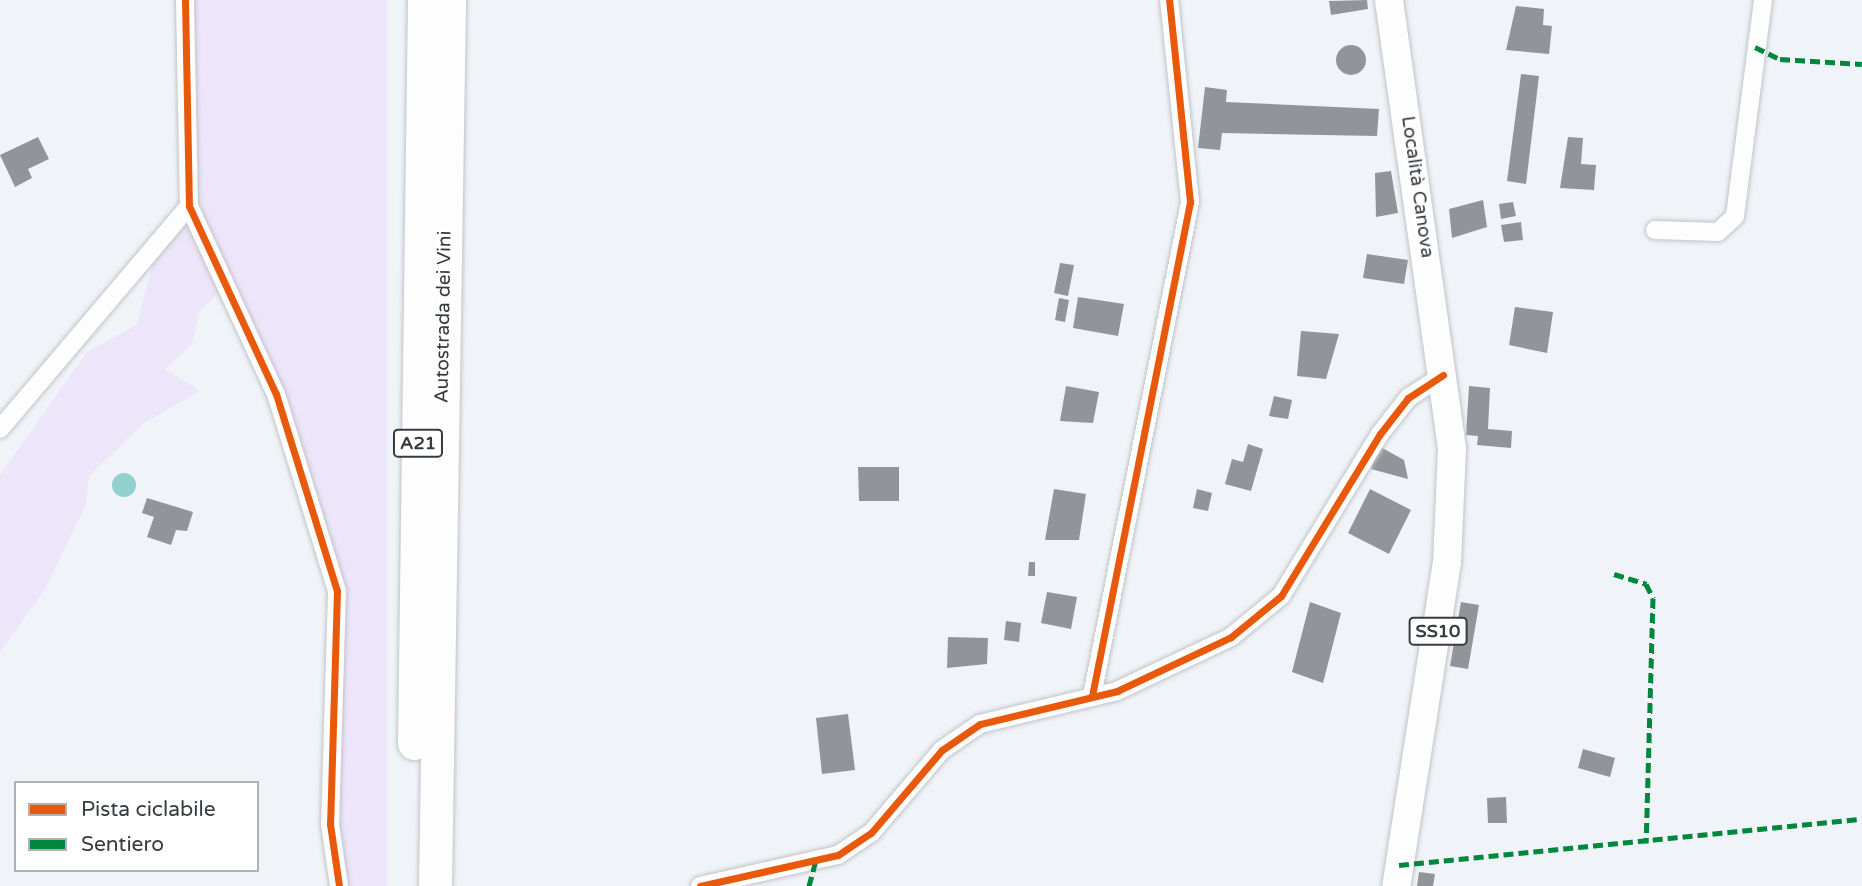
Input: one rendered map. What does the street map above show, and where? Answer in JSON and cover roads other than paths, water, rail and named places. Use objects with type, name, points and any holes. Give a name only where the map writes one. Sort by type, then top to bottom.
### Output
[{"type":"highway","name":"Autostrada dei Vini","points":[[424,0],[427,886]]},
{"type":"highway","name":"Autostrada dei Vini","points":[[427,886],[449,0]]},
{"type":"main road","name":"Località Canova","points":[[1389,0],[1443,374]]},
{"type":"main road","name":"SS10","points":[[1396,886],[1447,562],[1452,449],[1443,374]]},
{"type":"street","points":[[185,0],[189,206],[276,394],[337,591],[330,824],[339,886]]},
{"type":"street","points":[[1093,696],[1190,202],[1169,0]]},
{"type":"street","points":[[1655,230],[1718,232],[1735,216],[1763,0]]},
{"type":"street","points":[[0,429],[189,206]]},
{"type":"street","points":[[700,886],[838,855],[871,833],[942,750],[980,724],[1093,696],[1231,637],[1280,596],[1380,434],[1408,398],[1443,374]]},
{"type":"water","points":[[124,473],[135,480],[136,485],[129,496],[124,497],[113,490],[112,485],[119,474]]}]
